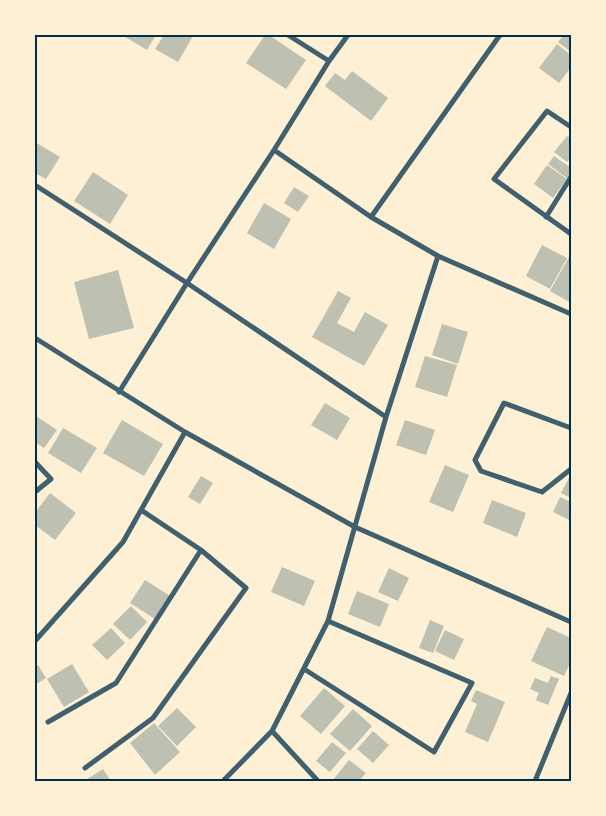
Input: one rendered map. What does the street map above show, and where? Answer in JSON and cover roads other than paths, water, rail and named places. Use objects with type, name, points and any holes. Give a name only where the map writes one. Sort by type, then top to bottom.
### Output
[{"type":"street","points":[[288,35],[329,61]]},
{"type":"street","points":[[119,392],[329,61],[348,35]]},
{"type":"street","points":[[371,217],[500,35]]},
{"type":"street","points":[[571,127],[547,111],[494,179],[571,234]]},
{"type":"street","points":[[274,150],[371,217],[438,256],[571,314]]},
{"type":"street","points":[[546,216],[571,177]]},
{"type":"street","points":[[35,185],[187,283],[386,417]]},
{"type":"street","points":[[223,781],[272,731],[328,622],[386,417],[438,256]]},
{"type":"street","points":[[35,338],[185,432],[355,527],[571,622]]},
{"type":"street","points":[[571,428],[504,403],[475,460],[481,471],[542,492],[571,469]]},
{"type":"street","points":[[35,641],[123,542],[185,432]]},
{"type":"street","points":[[35,462],[51,478],[35,492]]},
{"type":"street","points":[[86,768],[153,718],[246,588],[201,550],[141,510]]},
{"type":"street","points":[[48,722],[116,683],[201,550]]},
{"type":"street","points":[[304,669],[434,752],[472,683],[328,622]]},
{"type":"street","points":[[535,781],[571,693]]},
{"type":"street","points":[[272,731],[318,781]]}]
